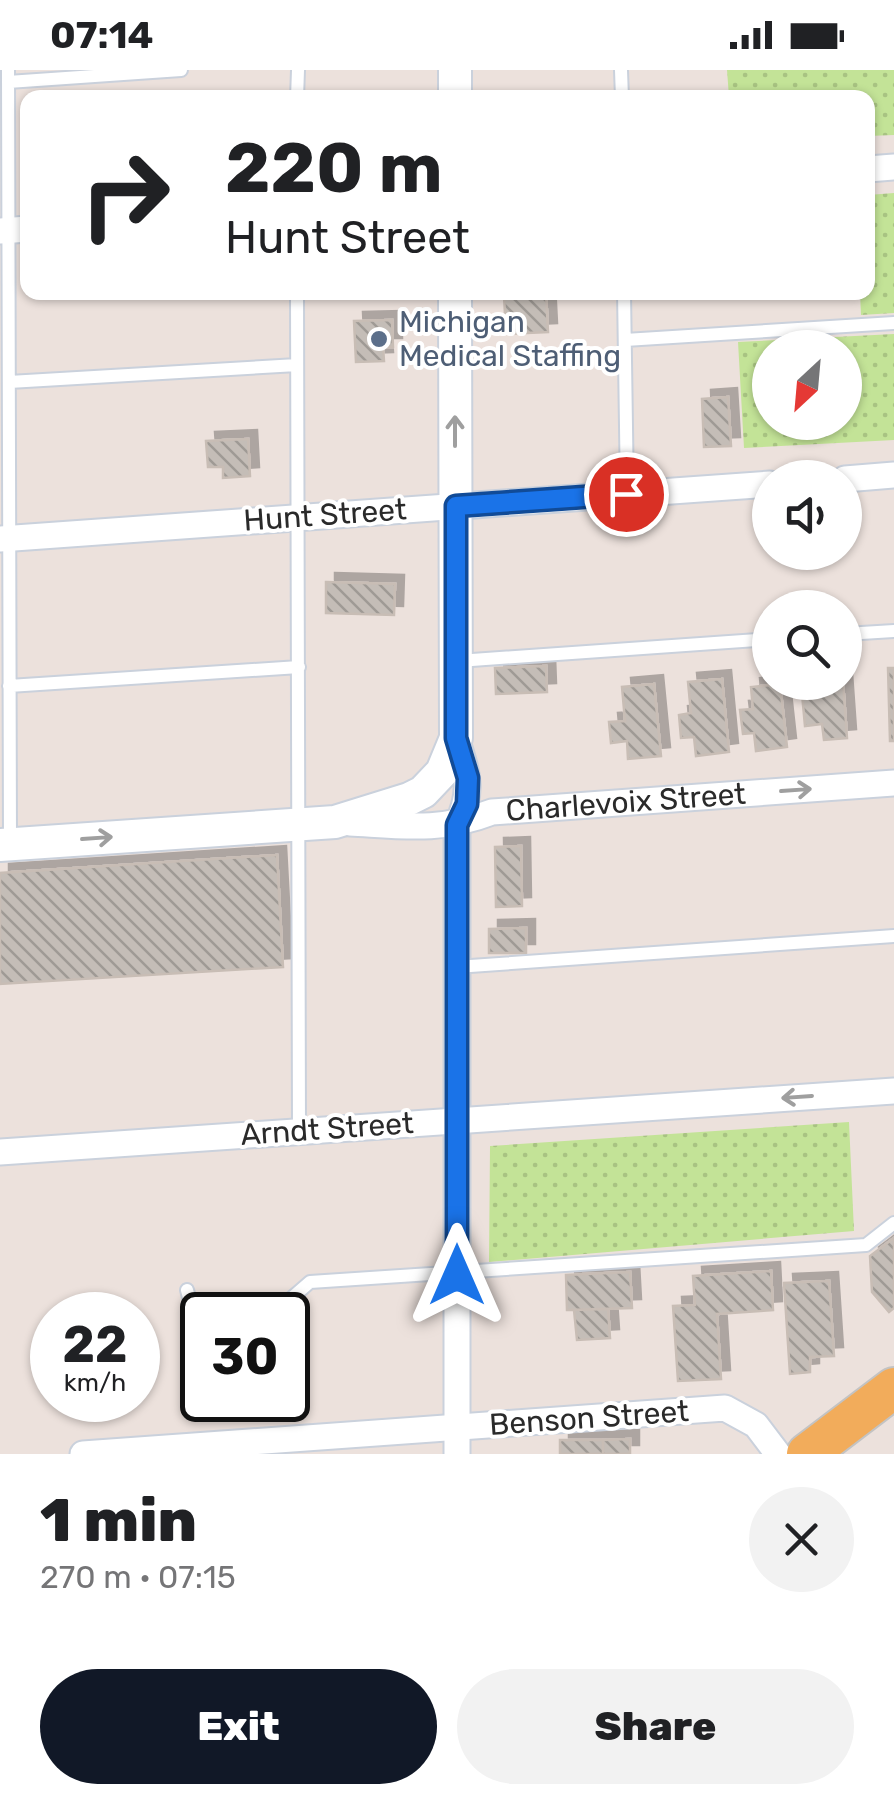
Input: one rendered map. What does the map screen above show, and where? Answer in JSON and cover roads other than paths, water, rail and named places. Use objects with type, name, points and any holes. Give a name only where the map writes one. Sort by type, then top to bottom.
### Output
[{"type":"main road","points":[[807,1454],[894,1388]]},
{"type":"street","points":[[455,300],[456,738],[468,778],[467,804],[457,825],[457,1454]]},
{"type":"street","points":[[862,478],[894,475]]},
{"type":"street","name":"Hunt Street","points":[[4,538],[752,485]]},
{"type":"street","points":[[335,822],[409,800],[423,792],[442,772],[456,738]]},
{"type":"street","name":"Charlevoix Street","points":[[5,844],[335,822],[412,827],[457,825],[492,812],[894,783]]},
{"type":"street","name":"Arndt Street","points":[[0,1152],[894,1090]]},
{"type":"street","name":"Benson Street","points":[[83,1454],[725,1408],[756,1424],[778,1454]]},
{"type":"lane","points":[[5,844],[9,686],[4,538],[12,230],[8,76],[181,70]]},
{"type":"lane","points":[[297,300],[298,1131]]},
{"type":"lane","points":[[624,300],[626,494]]},
{"type":"lane","points":[[625,340],[894,322]]},
{"type":"lane","points":[[9,382],[297,366]]},
{"type":"lane","points":[[862,633],[894,631]]},
{"type":"lane","points":[[456,661],[752,641]]},
{"type":"lane","points":[[9,686],[299,666]]},
{"type":"lane","points":[[456,966],[894,936]]},
{"type":"lane","points":[[298,1292],[310,1282],[866,1245],[894,1223]]},
{"type":"place","name":"Michigan Medical Staffing","points":[[379,339]]}]
